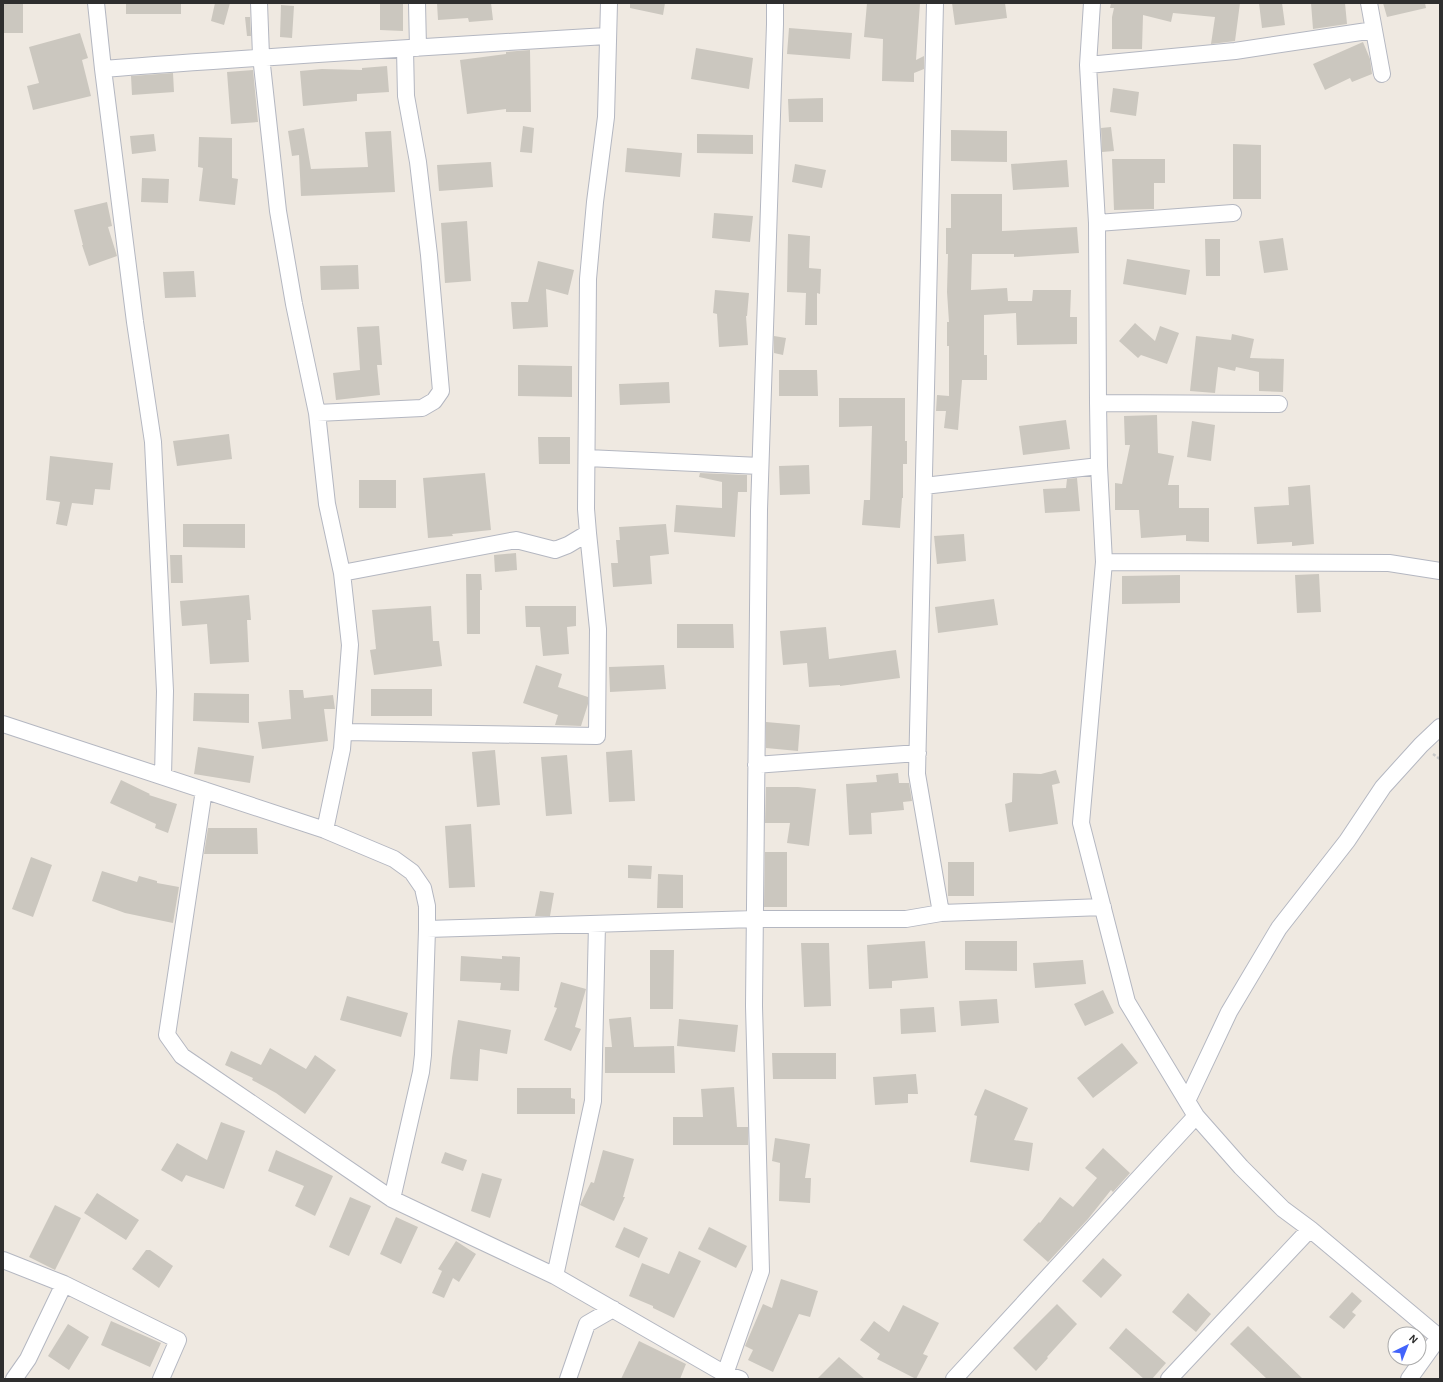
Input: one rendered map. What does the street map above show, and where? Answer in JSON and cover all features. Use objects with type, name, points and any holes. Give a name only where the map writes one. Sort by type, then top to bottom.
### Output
[{"type":"street","points":[[96,3],[135,322],[153,442],[164,692],[163,776]]},
{"type":"street","points":[[259,3],[261,56],[278,211],[294,304],[317,413],[327,504],[342,573],[350,645],[342,749],[325,830]]},
{"type":"street","points":[[317,413],[422,408],[434,401],[441,391],[429,255],[420,178],[406,96],[417,3]]},
{"type":"street","points":[[344,732],[597,736],[598,629],[586,509],[588,279],[595,202],[606,117],[610,3]]},
{"type":"street","points":[[204,790],[167,1035],[182,1056],[392,1199],[556,1276],[732,1376],[760,1271],[754,1006],[756,765],[760,466],[775,24],[774,3]]},
{"type":"street","points":[[935,3],[917,774],[940,913]]},
{"type":"street","points":[[1092,3],[1088,65],[1097,223],[1099,466],[1104,562],[1081,824],[1127,1002],[1196,1116],[1246,1173],[1283,1209],[1310,1229],[1440,1337],[1409,1379]]},
{"type":"street","points":[[1369,3],[1382,74]]},
{"type":"street","points":[[1088,65],[1235,51],[1374,30]]},
{"type":"street","points":[[103,68],[261,56],[412,49],[608,36]]},
{"type":"street","points":[[1097,223],[1233,213]]},
{"type":"street","points":[[1098,403],[1279,404]]},
{"type":"street","points":[[587,458],[760,466]]},
{"type":"street","points":[[924,486],[1099,466]]},
{"type":"street","points":[[342,573],[516,540],[555,550],[568,545],[588,533]]},
{"type":"street","points":[[1104,562],[1390,563],[1440,571]]},
{"type":"street","points":[[3,724],[325,830],[394,859],[412,872],[423,888],[427,906],[423,1055],[421,1072],[392,1199]]},
{"type":"street","points":[[1187,1101],[1229,1012],[1279,928],[1347,841],[1383,787],[1440,727]]},
{"type":"street","points":[[756,765],[918,753]]},
{"type":"street","points":[[427,929],[755,919],[906,919],[940,913],[1103,907]]},
{"type":"street","points":[[556,1276],[594,1101],[598,924]]},
{"type":"street","points":[[954,1379],[1196,1116]]},
{"type":"street","points":[[1169,1379],[1310,1229]]},
{"type":"street","points":[[3,1260],[64,1284],[178,1340],[161,1379]]},
{"type":"street","points":[[14,1379],[28,1359],[64,1284]]},
{"type":"street","points":[[568,1379],[587,1324],[613,1309]]},
{"type":"building","points":[[3,3],[23,3],[23,33],[3,33]]},
{"type":"building","points":[[126,3],[181,3],[181,14],[126,14]]},
{"type":"building","points":[[215,3],[230,3],[224,25],[211,21]]},
{"type":"building","points":[[380,3],[403,3],[403,31],[380,30]]},
{"type":"building","points":[[437,3],[491,3],[493,20],[469,22],[468,18],[438,20]]},
{"type":"building","points":[[630,3],[665,3],[663,15],[630,8]]},
{"type":"building","points":[[867,3],[920,3],[916,60],[924,56],[924,69],[914,73],[914,82],[882,81],[883,39],[864,37]]},
{"type":"building","points":[[952,3],[1005,3],[1007,18],[955,25]]},
{"type":"building","points":[[1111,3],[1240,3],[1235,41],[1211,44],[1215,17],[1173,13],[1171,22],[1143,15],[1142,49],[1112,49],[1112,17],[1114,8],[1110,8]]},
{"type":"building","points":[[1259,3],[1282,3],[1285,25],[1262,28]]},
{"type":"building","points":[[1311,3],[1345,3],[1347,24],[1313,29]]},
{"type":"building","points":[[1383,3],[1425,3],[1426,8],[1387,17]]},
{"type":"building","points":[[281,5],[294,6],[292,38],[280,37]]},
{"type":"building","points":[[245,17],[250,17],[251,36],[247,36]]},
{"type":"building","points":[[789,28],[852,33],[850,59],[787,54]]},
{"type":"building","points":[[80,33],[88,58],[82,60],[91,96],[33,110],[27,86],[39,83],[29,47]]},
{"type":"building","points":[[1363,42],[1370,59],[1372,74],[1352,82],[1350,78],[1325,90],[1313,64]]},
{"type":"building","points":[[696,48],[753,58],[749,89],[691,79]]},
{"type":"building","points":[[530,50],[531,112],[506,112],[506,109],[467,114],[460,60],[506,54],[506,52]]},
{"type":"building","points":[[387,66],[389,92],[357,94],[357,101],[303,106],[300,71],[322,69],[362,70],[362,68]]},
{"type":"building","points":[[253,70],[258,122],[231,124],[227,72]]},
{"type":"building","points":[[173,73],[174,92],[132,95],[131,76]]},
{"type":"building","points":[[1113,88],[1139,92],[1136,116],[1110,112]]},
{"type":"building","points":[[823,98],[823,122],[789,122],[788,99]]},
{"type":"building","points":[[523,126],[534,128],[532,153],[520,152]]},
{"type":"building","points":[[1111,127],[1114,151],[1102,152],[1101,128]]},
{"type":"building","points":[[304,128],[311,169],[368,167],[365,132],[391,131],[395,192],[301,196],[299,155],[292,156],[288,131]]},
{"type":"building","points":[[951,130],[1007,131],[1007,162],[951,161]]},
{"type":"building","points":[[154,134],[156,151],[132,154],[130,136]]},
{"type":"building","points":[[697,134],[753,135],[753,154],[697,153]]},
{"type":"building","points":[[199,137],[232,138],[232,178],[238,179],[235,205],[199,201],[203,168],[198,167]]},
{"type":"building","points":[[1233,144],[1261,145],[1261,199],[1233,199]]},
{"type":"building","points":[[627,148],[682,153],[680,177],[625,172]]},
{"type":"building","points":[[1112,159],[1165,159],[1165,183],[1154,183],[1154,209],[1114,210]]},
{"type":"building","points":[[1067,160],[1069,187],[1013,190],[1011,164]]},
{"type":"building","points":[[491,162],[493,187],[439,191],[437,165]]},
{"type":"building","points":[[795,164],[826,170],[822,188],[792,182]]},
{"type":"building","points":[[142,178],[169,179],[168,203],[141,202]]},
{"type":"building","points":[[951,194],[1002,194],[1002,231],[1077,227],[1079,253],[1014,257],[1014,254],[972,254],[971,290],[1007,288],[1008,301],[1032,301],[1033,290],[1071,290],[1070,317],[1077,317],[1077,344],[1017,345],[1016,313],[984,315],[984,355],[987,355],[987,380],[962,380],[958,430],[944,428],[946,411],[936,411],[937,395],[949,396],[949,346],[947,346],[947,322],[949,322],[947,292],[948,254],[946,254],[946,228],[951,228]]},
{"type":"building","points":[[107,202],[112,226],[108,227],[117,256],[89,266],[82,245],[74,210]]},
{"type":"building","points":[[714,213],[753,216],[750,242],[712,238]]},
{"type":"building","points":[[467,221],[471,281],[445,283],[441,223]]},
{"type":"building","points":[[788,234],[810,236],[809,268],[821,269],[820,294],[817,293],[817,325],[805,325],[806,293],[787,292]]},
{"type":"building","points":[[1283,238],[1288,270],[1264,273],[1259,241]]},
{"type":"building","points":[[1205,239],[1220,239],[1220,276],[1206,276]]},
{"type":"building","points":[[1127,259],[1190,270],[1186,295],[1123,284]]},
{"type":"building","points":[[538,261],[574,270],[568,295],[546,289],[548,327],[513,329],[511,302],[528,302]]},
{"type":"building","points":[[358,265],[359,289],[321,290],[320,266]]},
{"type":"building","points":[[194,271],[196,297],[165,298],[163,272]]},
{"type":"building","points":[[715,290],[749,293],[746,316],[748,345],[719,347],[717,314],[713,313]]},
{"type":"building","points":[[1135,323],[1155,341],[1160,326],[1179,333],[1167,364],[1141,355],[1138,358],[1119,341]]},
{"type":"building","points":[[379,326],[382,365],[377,365],[380,395],[336,400],[333,373],[360,370],[357,327]]},
{"type":"building","points":[[1232,334],[1254,339],[1250,358],[1284,359],[1283,392],[1259,391],[1259,372],[1236,367],[1235,371],[1218,367],[1215,393],[1190,391],[1196,336],[1231,340]]},
{"type":"building","points":[[774,336],[786,338],[783,355],[774,353]]},
{"type":"building","points":[[518,365],[572,366],[572,397],[518,396]]},
{"type":"building","points":[[779,370],[817,370],[818,396],[779,396]]},
{"type":"building","points":[[669,382],[670,403],[620,405],[619,384]]},
{"type":"building","points":[[839,398],[905,398],[905,441],[907,441],[907,464],[903,464],[903,498],[900,528],[862,525],[864,500],[870,500],[872,426],[839,427]]},
{"type":"building","points":[[1157,415],[1158,453],[1174,456],[1168,485],[1179,485],[1179,508],[1209,508],[1209,542],[1186,541],[1186,535],[1141,538],[1139,510],[1115,510],[1115,483],[1122,484],[1130,445],[1125,445],[1124,416]]},
{"type":"building","points":[[1066,420],[1070,449],[1023,455],[1019,426]]},
{"type":"building","points":[[1192,421],[1215,425],[1211,461],[1187,457]]},
{"type":"building","points":[[229,434],[232,459],[177,466],[173,441]]},
{"type":"building","points":[[538,437],[570,437],[570,464],[539,464]]},
{"type":"building","points":[[50,456],[113,463],[110,490],[95,489],[93,505],[72,503],[67,526],[56,524],[60,502],[46,500]]},
{"type":"building","points":[[809,465],[810,494],[780,495],[779,466]]},
{"type":"building","points":[[485,473],[491,530],[428,538],[423,478]]},
{"type":"building","points":[[700,473],[747,475],[747,492],[738,492],[735,537],[674,532],[676,505],[722,508],[722,482],[699,477]]},
{"type":"building","points":[[1077,478],[1080,511],[1045,513],[1043,489],[1066,488],[1067,479]]},
{"type":"building","points":[[359,480],[396,480],[396,508],[359,508]]},
{"type":"building","points":[[1310,485],[1314,544],[1292,546],[1292,542],[1257,544],[1254,507],[1289,505],[1288,487]]},
{"type":"building","points":[[183,524],[245,524],[245,548],[183,547]]},
{"type":"building","points":[[666,524],[669,554],[650,556],[652,584],[613,587],[611,563],[618,563],[616,540],[620,540],[619,527]]},
{"type":"building","points":[[964,534],[966,561],[937,564],[934,536]]},
{"type":"building","points":[[516,553],[517,570],[495,572],[494,555]]},
{"type":"building","points":[[170,555],[182,555],[183,583],[171,583]]},
{"type":"building","points":[[466,574],[481,574],[482,590],[480,590],[480,634],[467,634]]},
{"type":"building","points":[[1319,574],[1321,612],[1297,613],[1295,575]]},
{"type":"building","points":[[1180,575],[1180,603],[1122,604],[1122,576]]},
{"type":"building","points":[[249,595],[251,620],[247,620],[249,662],[210,664],[207,624],[182,626],[180,601]]},
{"type":"building","points":[[994,599],[998,625],[938,633],[935,607]]},
{"type":"building","points":[[431,606],[433,641],[439,641],[442,666],[374,675],[370,650],[376,649],[372,610]]},
{"type":"building","points":[[525,606],[576,606],[576,626],[567,627],[569,654],[543,656],[540,627],[526,627]]},
{"type":"building","points":[[677,624],[733,624],[734,648],[677,648]]},
{"type":"building","points":[[826,627],[829,659],[896,650],[900,678],[840,686],[809,687],[807,663],[783,665],[780,631]]},
{"type":"building","points":[[536,665],[562,674],[558,687],[588,697],[588,704],[581,726],[555,725],[558,715],[523,703]]},
{"type":"building","points":[[664,665],[666,689],[610,692],[609,667]]},
{"type":"building","points":[[371,689],[432,689],[432,716],[371,716]]},
{"type":"building","points":[[289,690],[303,690],[304,698],[333,695],[335,709],[324,709],[328,741],[262,749],[258,722],[291,719]]},
{"type":"building","points":[[194,693],[249,694],[249,723],[193,721]]},
{"type":"building","points":[[766,722],[800,725],[798,751],[766,748]]},
{"type":"building","points":[[198,747],[254,756],[250,783],[194,774]]},
{"type":"building","points":[[495,750],[500,805],[477,807],[472,752]]},
{"type":"building","points":[[632,750],[635,801],[609,802],[606,752]]},
{"type":"building","points":[[567,755],[572,814],[546,816],[541,757]]},
{"type":"building","points":[[1056,770],[1060,783],[1052,785],[1058,824],[1009,832],[1005,804],[1012,802],[1013,773],[1041,774]]},
{"type":"building","points":[[898,773],[899,783],[909,783],[912,801],[903,802],[904,810],[871,813],[872,834],[849,835],[846,784],[877,782],[876,775]]},
{"type":"building","points":[[121,780],[150,794],[149,795],[177,804],[168,833],[155,828],[156,824],[110,803]]},
{"type":"building","points":[[766,787],[798,787],[816,789],[809,846],[787,843],[790,823],[765,823]]},
{"type":"building","points":[[471,824],[475,887],[449,888],[445,826]]},
{"type":"building","points":[[208,828],[257,828],[258,854],[204,854]]},
{"type":"building","points":[[765,852],[787,852],[787,907],[764,907]]},
{"type":"building","points":[[31,857],[52,865],[33,917],[12,909]]},
{"type":"building","points":[[948,862],[974,862],[974,896],[948,896]]},
{"type":"building","points":[[628,865],[652,866],[651,879],[628,878]]},
{"type":"building","points":[[102,871],[137,882],[139,876],[157,881],[157,883],[179,887],[173,923],[125,913],[92,901]]},
{"type":"building","points":[[658,874],[683,875],[683,908],[657,908]]},
{"type":"building","points":[[540,891],[554,893],[550,916],[535,916]]},
{"type":"building","points":[[925,941],[928,978],[892,981],[892,988],[869,989],[867,945]]},
{"type":"building","points":[[965,941],[1017,941],[1017,971],[965,970]]},
{"type":"building","points":[[801,943],[829,943],[831,1006],[804,1007]]},
{"type":"building","points":[[650,950],[674,950],[673,1009],[650,1009]]},
{"type":"building","points":[[461,956],[502,959],[502,956],[520,957],[519,991],[500,990],[501,983],[460,981]]},
{"type":"building","points":[[1083,960],[1086,984],[1035,988],[1033,963]]},
{"type":"building","points":[[561,982],[586,989],[575,1027],[581,1029],[571,1051],[544,1040],[557,1008],[554,1007]]},
{"type":"building","points":[[1103,990],[1114,1013],[1085,1026],[1074,1004]]},
{"type":"building","points":[[347,996],[408,1013],[401,1037],[340,1020]]},
{"type":"building","points":[[997,999],[999,1023],[961,1026],[959,1001]]},
{"type":"building","points":[[934,1007],[936,1032],[901,1034],[900,1009]]},
{"type":"building","points":[[631,1017],[634,1047],[674,1046],[675,1073],[605,1073],[605,1047],[612,1047],[609,1019]]},
{"type":"building","points":[[679,1019],[738,1025],[735,1052],[677,1046]]},
{"type":"building","points":[[458,1020],[511,1030],[507,1054],[480,1049],[478,1081],[450,1079]]},
{"type":"building","points":[[1122,1043],[1138,1063],[1093,1098],[1077,1078]]},
{"type":"building","points":[[270,1048],[306,1069],[315,1055],[336,1070],[305,1114],[276,1093],[252,1080],[253,1078],[225,1065],[231,1051],[261,1065]]},
{"type":"building","points":[[772,1053],[836,1053],[836,1079],[773,1079]]},
{"type":"building","points":[[916,1074],[918,1094],[908,1094],[908,1103],[875,1105],[873,1077]]},
{"type":"building","points":[[734,1087],[737,1127],[748,1127],[748,1145],[673,1145],[673,1117],[703,1117],[701,1089]]},
{"type":"building","points":[[517,1088],[571,1088],[571,1098],[575,1099],[575,1114],[517,1114]]},
{"type":"building","points":[[985,1089],[1028,1108],[1014,1140],[1033,1143],[1029,1171],[970,1162],[977,1116],[974,1115]]},
{"type":"building","points":[[221,1122],[245,1131],[224,1189],[186,1175],[182,1182],[161,1170],[177,1143],[207,1160]]},
{"type":"building","points":[[775,1138],[810,1144],[805,1178],[811,1178],[810,1203],[779,1201],[780,1163],[772,1161]]},
{"type":"building","points":[[1103,1148],[1130,1173],[1113,1192],[1111,1190],[1088,1219],[1048,1262],[1023,1240],[1039,1222],[1040,1223],[1060,1197],[1073,1207],[1097,1178],[1085,1168]]},
{"type":"building","points":[[276,1150],[333,1176],[315,1216],[295,1206],[304,1186],[268,1171]]},
{"type":"building","points":[[603,1150],[634,1159],[623,1197],[625,1197],[614,1221],[580,1205],[591,1182],[594,1183]]},
{"type":"building","points":[[445,1152],[467,1160],[463,1171],[441,1163]]},
{"type":"building","points":[[482,1173],[502,1179],[490,1218],[471,1211]]},
{"type":"building","points":[[97,1193],[139,1220],[126,1240],[84,1213]]},
{"type":"building","points":[[350,1197],[371,1206],[349,1256],[329,1247]]},
{"type":"building","points":[[55,1205],[81,1218],[55,1270],[29,1257]]},
{"type":"building","points":[[396,1217],[418,1227],[401,1264],[380,1254]]},
{"type":"building","points":[[624,1227],[648,1238],[639,1258],[615,1247]]},
{"type":"building","points":[[709,1227],[747,1246],[736,1268],[698,1249]]},
{"type":"building","points":[[456,1241],[476,1254],[459,1282],[453,1278],[444,1298],[432,1293],[442,1271],[438,1269]]},
{"type":"building","points":[[146,1250],[150,1250],[173,1266],[159,1288],[132,1269]]},
{"type":"building","points":[[679,1251],[701,1261],[674,1318],[653,1308],[653,1306],[629,1296],[642,1263],[669,1274]]},
{"type":"building","points":[[1103,1258],[1122,1275],[1101,1298],[1082,1281]]},
{"type":"building","points":[[781,1279],[818,1291],[810,1317],[799,1314],[773,1372],[748,1360],[753,1350],[745,1346],[763,1304],[772,1308]]},
{"type":"building","points":[[1352,1292],[1362,1301],[1352,1312],[1356,1315],[1344,1329],[1329,1317]]},
{"type":"building","points":[[1188,1293],[1211,1314],[1196,1332],[1172,1312]]},
{"type":"building","points":[[1057,1304],[1077,1324],[1036,1371],[1013,1348]]},
{"type":"building","points":[[903,1305],[939,1323],[923,1354],[928,1356],[916,1379],[877,1359],[880,1354],[860,1340],[874,1321],[889,1332]]},
{"type":"building","points":[[111,1321],[161,1343],[150,1367],[101,1345]]},
{"type":"building","points":[[68,1324],[89,1337],[69,1370],[48,1356]]},
{"type":"building","points":[[1248,1326],[1303,1379],[1267,1379],[1230,1344]]},
{"type":"building","points":[[1126,1328],[1166,1363],[1152,1379],[1144,1379],[1109,1348]]},
{"type":"building","points":[[639,1341],[686,1364],[680,1379],[621,1379]]},
{"type":"building","points":[[839,1357],[865,1379],[817,1379]]}]
